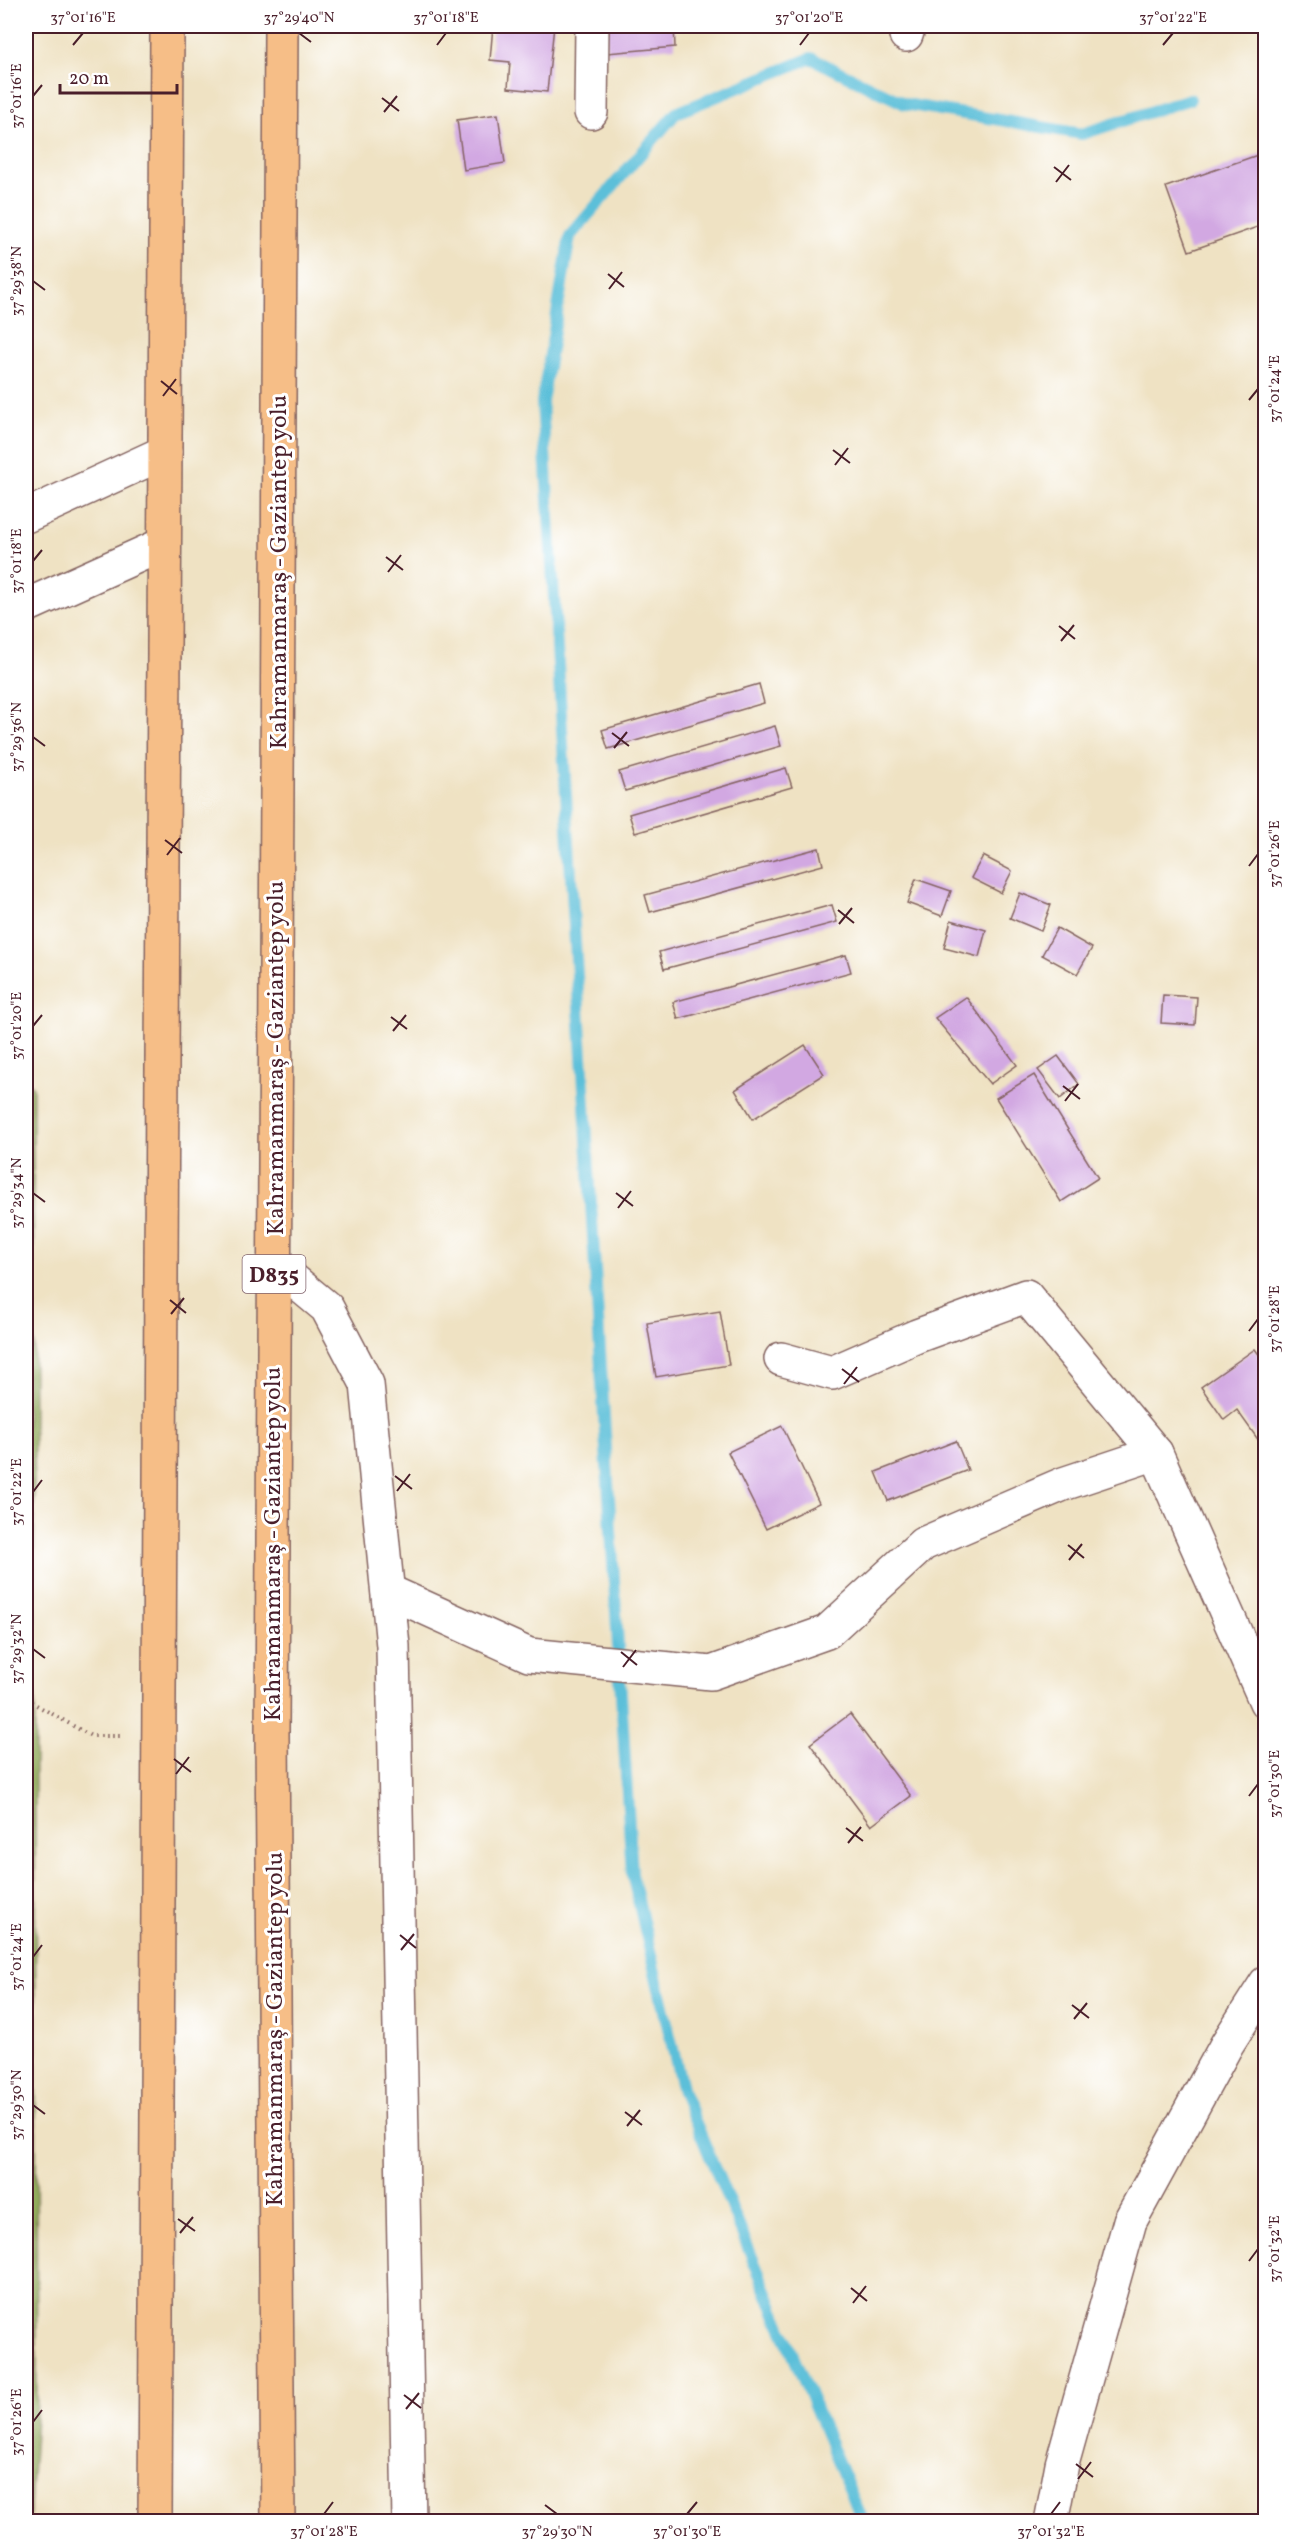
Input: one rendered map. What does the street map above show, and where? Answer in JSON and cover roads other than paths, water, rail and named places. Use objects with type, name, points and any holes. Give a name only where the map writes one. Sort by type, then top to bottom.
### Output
[{"type":"highway","points":[[155,2522],[167,26]]},
{"type":"highway","name":"Kahramanmaraş - Gaziantep yolu","points":[[278,2522],[272,1745],[281,26]]},
{"type":"street","points":[[591,112],[592,26]]},
{"type":"street","points":[[26,516],[165,452]]},
{"type":"street","points":[[26,606],[164,544]]},
{"type":"street","points":[[274,1264],[327,1308],[367,1384],[393,1658],[409,2522]]},
{"type":"street","points":[[781,1359],[832,1372],[917,1336],[1026,1296],[1156,1453],[1266,1702]]},
{"type":"street","points":[[388,1591],[529,1655],[711,1672],[827,1632],[923,1544],[1063,1484],[1156,1453]]},
{"type":"street","points":[[1051,2522],[1062,2464],[1130,2221],[1227,2044],[1266,1983]]},
{"type":"waterway","points":[[863,2522],[683,2092],[632,1874],[542,402],[570,236],[676,113],[811,58],[905,104],[1082,134],[1190,99]]}]
